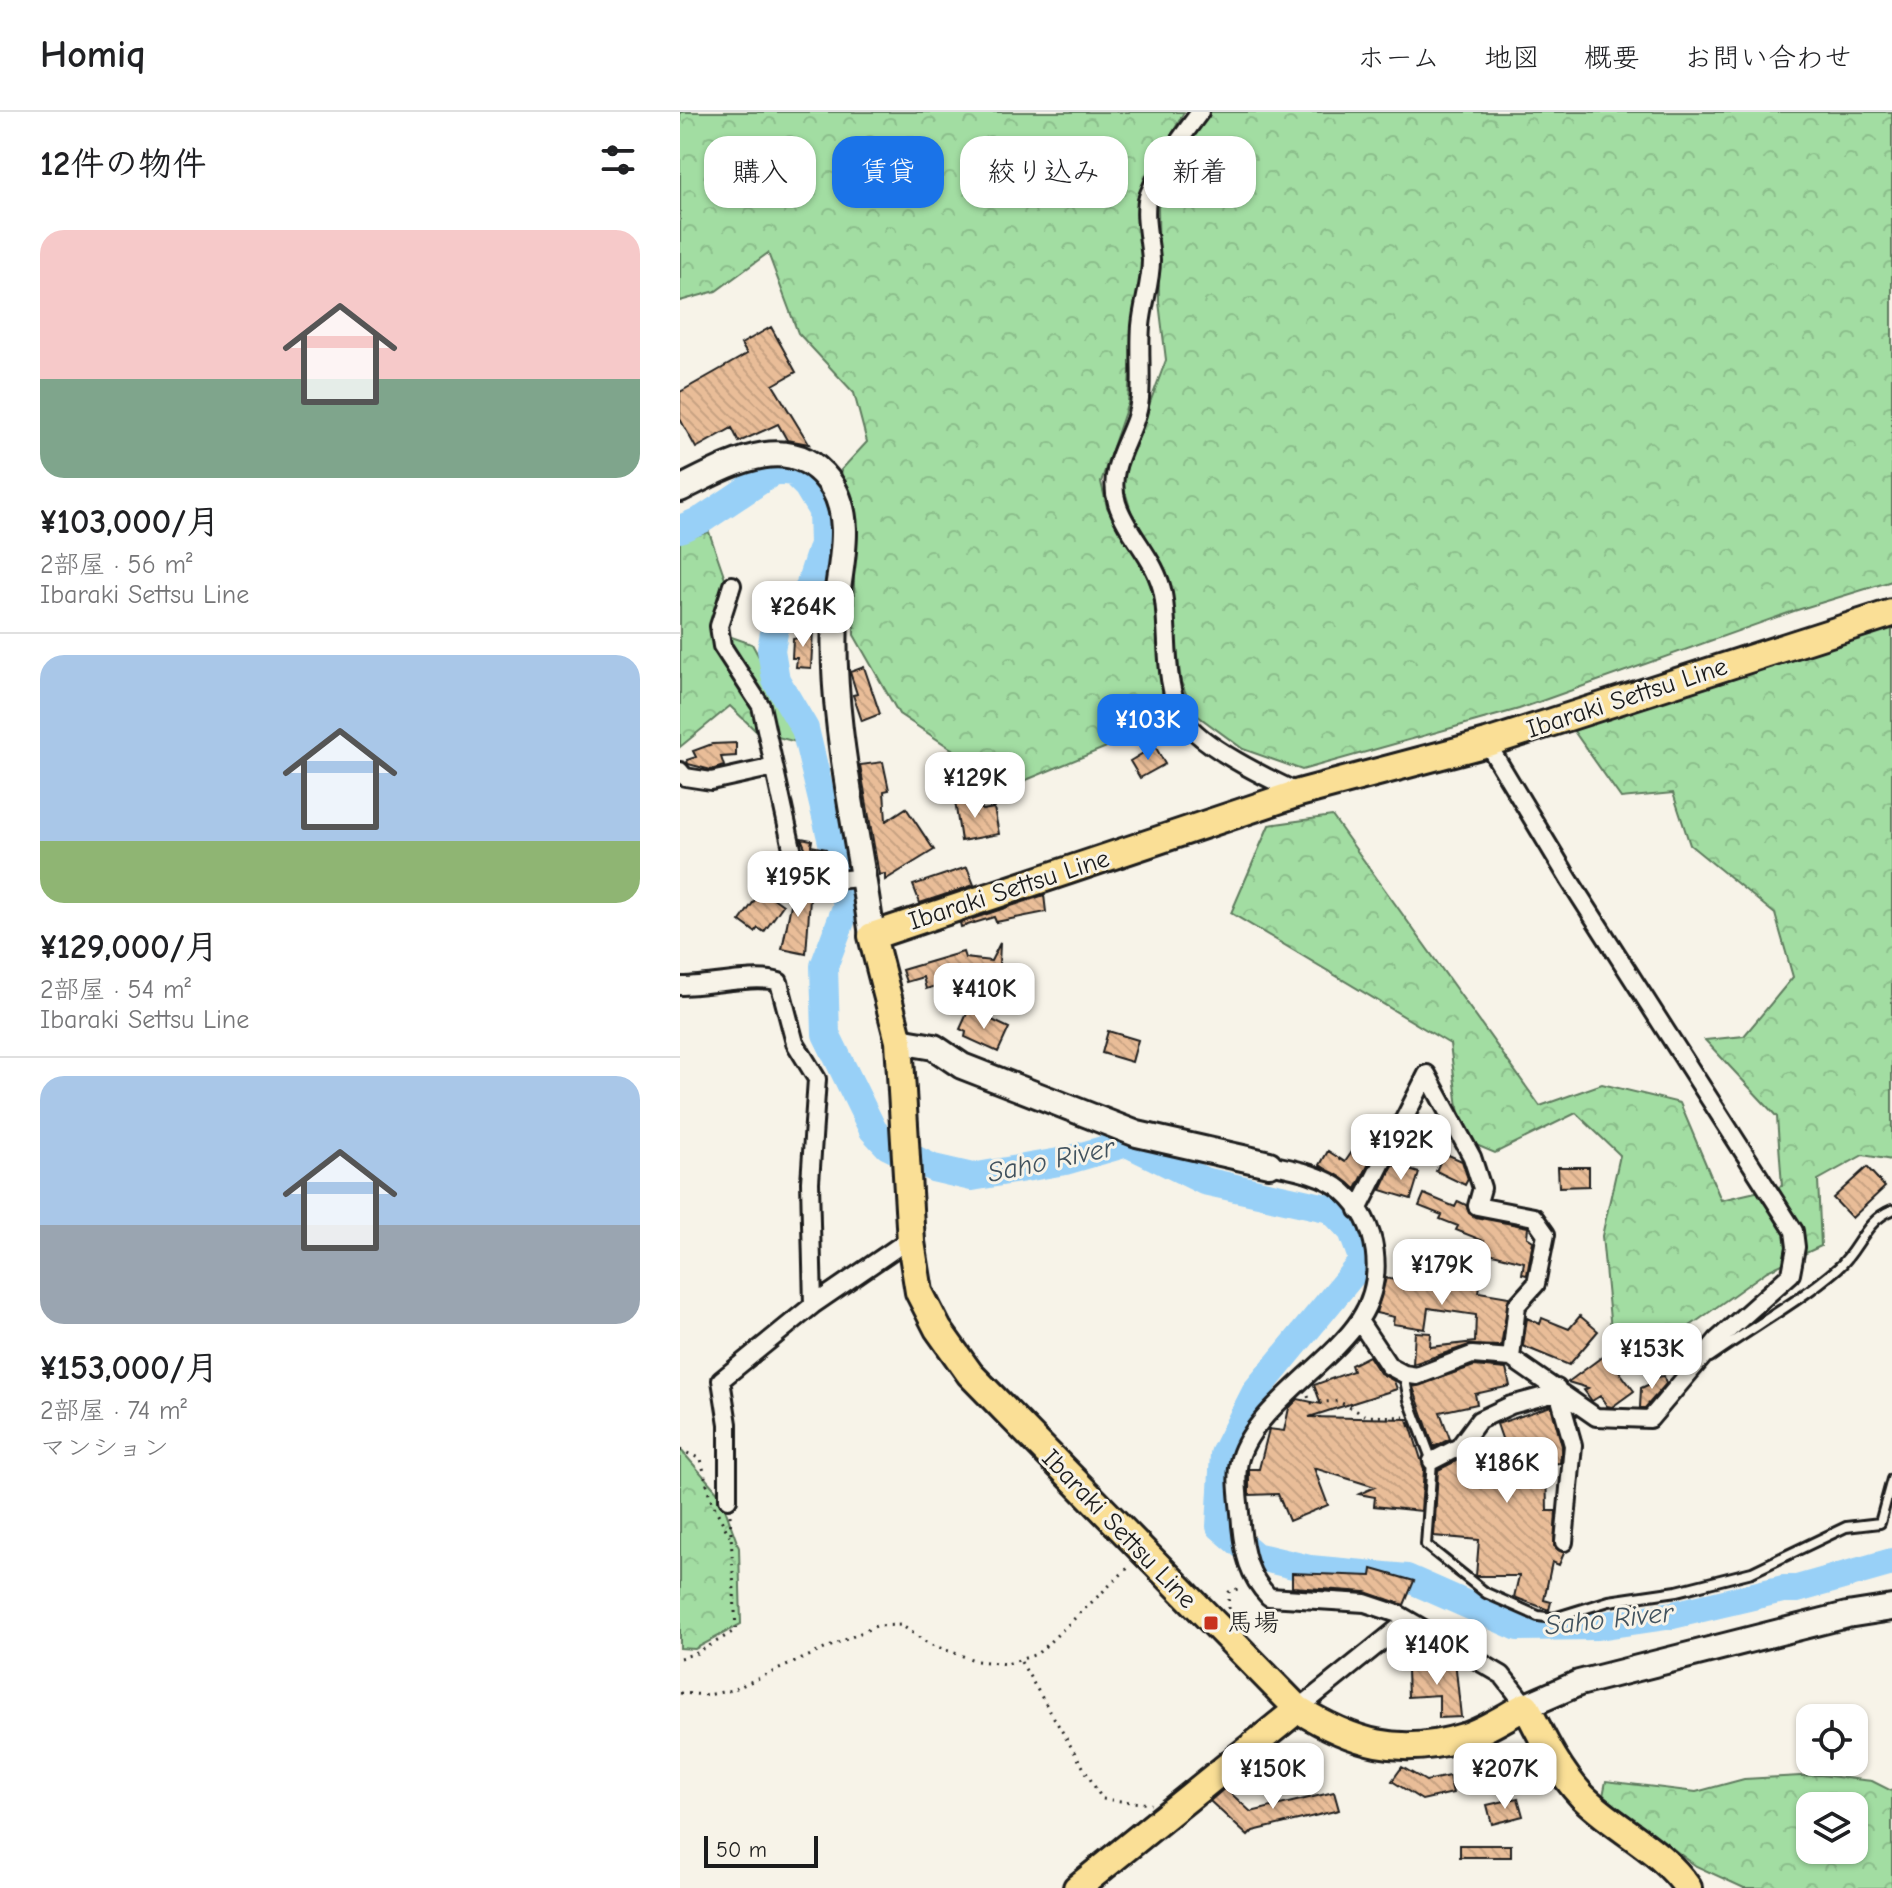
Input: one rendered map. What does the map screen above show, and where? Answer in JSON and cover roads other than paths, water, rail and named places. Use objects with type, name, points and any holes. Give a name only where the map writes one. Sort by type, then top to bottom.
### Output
[{"type":"main road","points":[[680,489],[757,454],[781,455],[808,462],[828,480],[838,497],[844,532],[835,617],[837,702],[872,936]]},
{"type":"main road","name":"Ibaraki Settsu Line","points":[[1526,1706],[1466,1737],[1415,1746],[1370,1744],[1335,1732],[1298,1709],[1142,1554],[970,1374],[938,1329],[919,1292],[911,1242],[899,1041],[872,936],[1299,793],[1487,743],[1892,613]]},
{"type":"main road","points":[[899,1041],[934,1047],[962,1066],[1137,1134],[1269,1164]]},
{"type":"main road","points":[[1688,1888],[1665,1862],[1582,1795],[1551,1756],[1526,1706],[1579,1683],[1847,1615],[1892,1608]]},
{"type":"main road","points":[[1077,1888],[1298,1709]]},
{"type":"street","points":[[1200,112],[1171,152],[1147,197],[1151,262],[1141,324],[1140,402],[1118,458],[1114,479],[1117,502],[1163,589],[1171,683],[1181,716],[1188,726],[1217,747],[1259,774],[1299,793]]},
{"type":"street","points":[[732,585],[719,626],[722,646],[761,706],[785,824],[801,866],[828,880],[864,877]]},
{"type":"street","points":[[1359,1321],[1389,1366],[1404,1374],[1417,1376],[1472,1355],[1511,1358],[1596,1417],[1650,1419],[1717,1340],[1791,1274],[1796,1247],[1794,1231],[1570,881],[1487,743]]},
{"type":"street","points":[[680,771],[685,777],[711,781],[774,767]]},
{"type":"street","points":[[680,986],[741,983],[763,977],[779,982],[795,1043],[817,1079],[810,1182],[813,1305]]},
{"type":"street","points":[[1358,1210],[1427,1074],[1472,1157],[1482,1188],[1477,1206],[1534,1217],[1546,1234],[1536,1284],[1517,1305],[1511,1358]]},
{"type":"street","points":[[1269,1164],[1305,1172],[1342,1190],[1358,1210],[1377,1249],[1373,1282],[1359,1321],[1269,1415],[1240,1457],[1238,1487],[1244,1556],[1257,1583],[1269,1597],[1365,1603],[1407,1621],[1502,1675],[1526,1706]]},
{"type":"street","points":[[728,1499],[728,1424],[721,1380],[813,1305],[902,1244],[911,1242]]},
{"type":"street","points":[[1432,1461],[1459,1447],[1479,1420],[1511,1405],[1558,1390]]},
{"type":"street","points":[[1558,1390],[1573,1445],[1564,1542]]},
{"type":"street","points":[[1298,1709],[1407,1621]]},
{"type":"lane","points":[[1690,1371],[1841,1266],[1863,1232],[1881,1214],[1892,1210]]},
{"type":"lane","points":[[1404,1374],[1432,1461],[1426,1545],[1486,1593],[1545,1618],[1752,1572],[1846,1527],[1880,1523],[1892,1479]]},
{"type":"waterway","name":"Saho River","points":[[680,529],[703,519],[776,470],[793,472],[807,486],[822,511],[823,544],[808,590],[775,627],[771,650],[776,680],[805,729],[847,905],[824,966],[826,1034],[873,1130],[888,1146],[933,1168],[972,1177],[1065,1161],[1127,1143],[1204,1181],[1331,1209],[1352,1231],[1363,1261],[1256,1391],[1224,1454],[1220,1526],[1255,1556],[1310,1569],[1407,1578],[1518,1627],[1598,1626],[1673,1615],[1783,1589],[1797,1589],[1892,1562]]},
{"type":"place","name":"馬場","points":[[1211,1623]]}]
